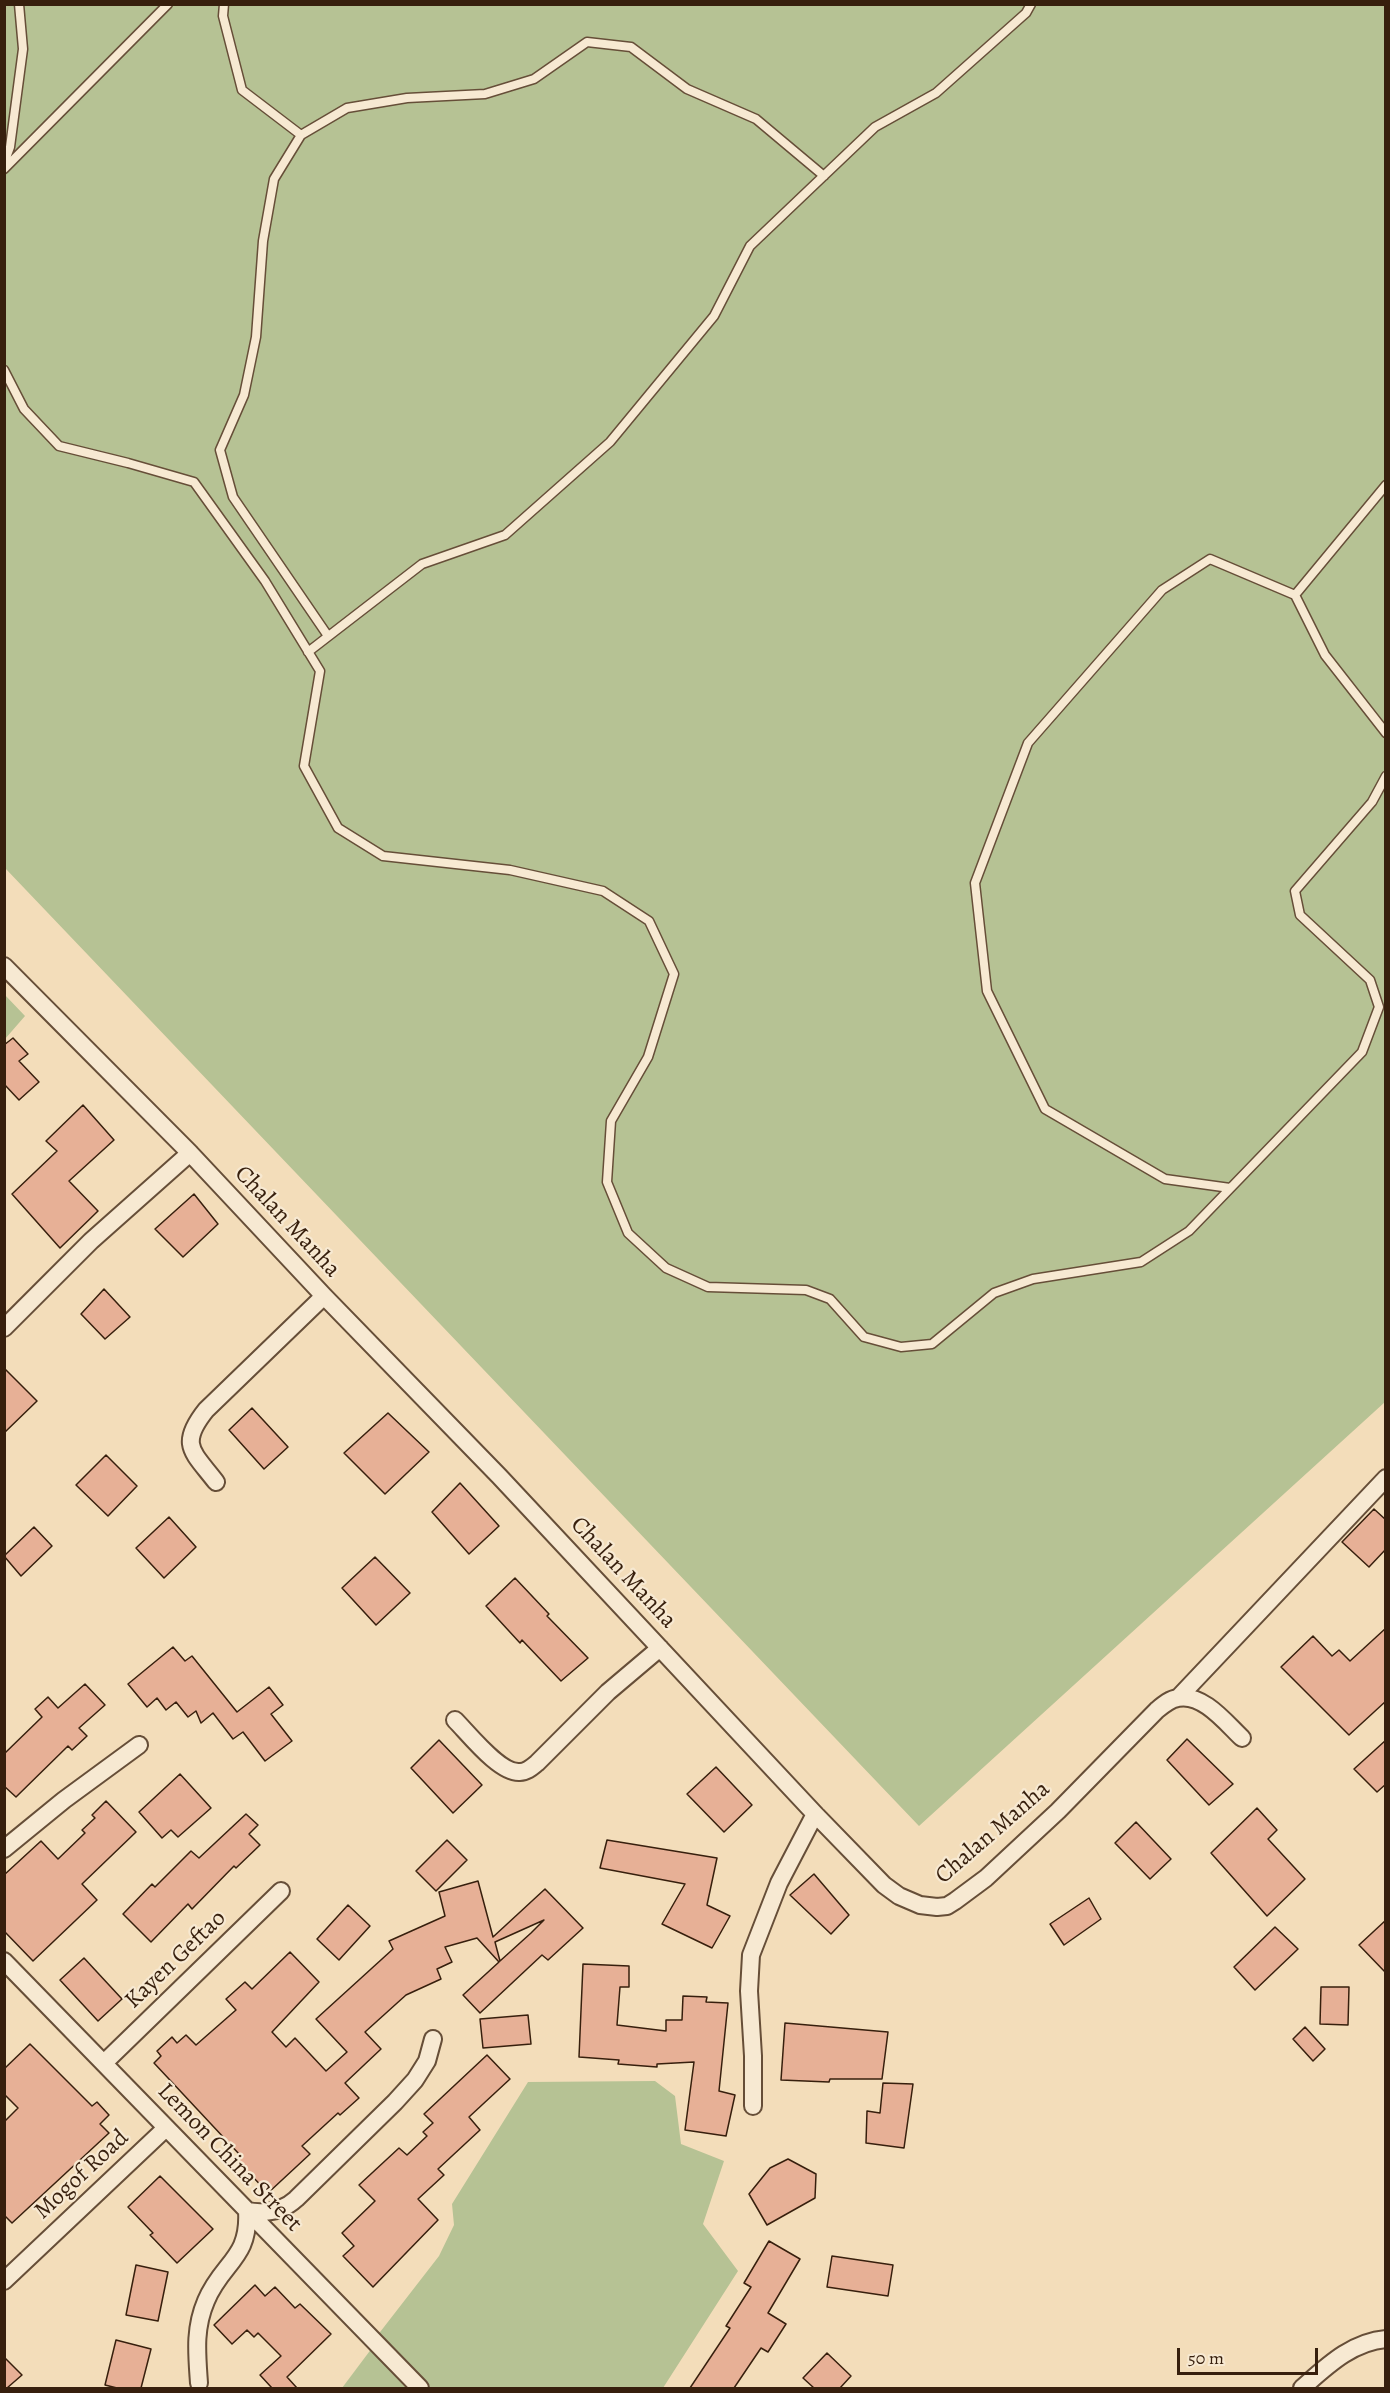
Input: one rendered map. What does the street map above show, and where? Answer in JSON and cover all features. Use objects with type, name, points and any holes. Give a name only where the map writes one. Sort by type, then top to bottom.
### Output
[{"type":"street","name":"Chalan Manha","points":[[4,966],[190,1153],[324,1296],[499,1476],[884,1885],[899,1896],[920,1905],[947,1906],[986,1878],[1058,1811],[1157,1710],[1178,1698],[1386,1478]]},
{"type":"street","points":[[4,1328],[92,1240],[190,1153]]},
{"type":"street","points":[[216,1482],[196,1456],[192,1446],[190,1436],[196,1423],[206,1410],[324,1296]]},
{"type":"street","points":[[455,1719],[498,1763],[512,1771],[526,1771],[537,1763],[608,1692],[660,1648]]},
{"type":"street","points":[[1178,1698],[1196,1699],[1242,1738]]},
{"type":"street","points":[[4,1850],[64,1800],[139,1745]]},
{"type":"street","points":[[753,2106],[749,1991],[751,1955],[780,1883],[815,1814]]},
{"type":"street","name":"Kayen Geftao","points":[[105,2062],[281,1891]]},
{"type":"street","name":"Lemon China Street","points":[[4,1961],[105,2062],[137,2099],[420,2388]]},
{"type":"street","points":[[199,2383],[196,2346],[199,2320],[207,2299],[219,2278],[243,2246],[247,2233],[247,2211],[258,2213],[274,2211],[291,2205],[415,2080],[427,2061],[433,2039]]},
{"type":"street","name":"Mogof Road","points":[[7,2275],[166,2128]]},
{"type":"street","points":[[1302,2388],[1345,2353],[1372,2341],[1386,2339]]},
{"type":"lane","points":[[4,163],[10,147],[23,50],[19,4]]},
{"type":"lane","points":[[4,169],[168,4]]},
{"type":"lane","points":[[224,4],[224,16],[242,90],[301,135]]},
{"type":"lane","points":[[308,652],[422,564],[505,536],[610,442],[714,316],[750,246],[875,127],[936,93],[1026,13],[1031,4]]},
{"type":"lane","points":[[328,636],[233,497],[220,450],[244,395],[256,337],[263,240],[274,179],[301,135],[346,108],[407,98],[484,94],[534,79],[587,42],[631,47],[687,89],[756,119],[824,176]]},
{"type":"lane","points":[[4,369],[24,409],[59,446],[194,482],[265,581],[320,671],[304,766],[338,828],[383,856],[510,870],[603,891],[649,921],[674,974],[648,1057],[611,1121],[607,1182],[628,1233],[666,1268],[708,1287],[806,1290],[830,1299],[864,1337],[901,1347],[932,1344],[994,1293],[1034,1279],[1141,1262],[1189,1231],[1362,1052],[1379,1007],[1370,980],[1300,915],[1295,891],[1372,802],[1386,776]]},
{"type":"lane","points":[[1295,595],[1386,485]]},
{"type":"lane","points":[[1230,1188],[1165,1179],[1045,1109],[987,991],[975,883],[1029,743],[1162,590],[1209,559],[1295,595],[1325,655],[1386,733]]},
{"type":"green space","points":[[5,5],[1385,5],[1385,1402],[919,1826],[5,868]]},
{"type":"green space","points":[[5,995],[25,1016],[5,1039]]},
{"type":"green space","points":[[655,2081],[675,2096],[681,2144],[724,2161],[703,2224],[738,2271],[663,2388],[428,2388],[377,2336],[439,2256],[454,2225],[452,2204],[528,2082]]},
{"type":"green space","points":[[372,2348],[413,2388],[342,2388]]},
{"type":"building","points":[[13,1038],[28,1054],[19,1061],[39,1082],[19,1100],[4,1084],[4,1045]]},
{"type":"building","points":[[83,1105],[114,1140],[69,1181],[98,1211],[60,1248],[12,1194],[57,1151],[46,1141]]},
{"type":"building","points":[[194,1194],[218,1224],[183,1257],[155,1229]]},
{"type":"building","points":[[104,1289],[130,1317],[105,1339],[81,1314]]},
{"type":"building","points":[[4,1368],[37,1401],[4,1433]]},
{"type":"building","points":[[252,1408],[288,1447],[264,1469],[229,1430]]},
{"type":"building","points":[[388,1413],[429,1452],[385,1494],[344,1453]]},
{"type":"building","points":[[106,1455],[137,1486],[108,1516],[76,1485]]},
{"type":"building","points":[[460,1483],[499,1526],[469,1554],[432,1512]]},
{"type":"building","points":[[1374,1509],[1386,1520],[1386,1549],[1369,1567],[1342,1542]]},
{"type":"building","points":[[169,1517],[196,1547],[164,1578],[136,1548]]},
{"type":"building","points":[[34,1527],[52,1546],[21,1576],[4,1556]]},
{"type":"building","points":[[375,1557],[410,1593],[376,1625],[342,1588]]},
{"type":"building","points":[[515,1578],[549,1614],[547,1616],[588,1658],[561,1681],[522,1640],[520,1643],[486,1606]]},
{"type":"building","points":[[1386,1628],[1386,1701],[1349,1735],[1281,1667],[1313,1636],[1332,1656],[1339,1650],[1350,1661]]},
{"type":"building","points":[[173,1647],[185,1661],[192,1656],[237,1712],[269,1687],[283,1705],[271,1714],[292,1741],[265,1761],[243,1732],[233,1739],[213,1713],[201,1723],[196,1711],[188,1717],[176,1702],[166,1710],[157,1698],[147,1707],[128,1684]]},
{"type":"building","points":[[85,1684],[105,1705],[79,1728],[87,1736],[72,1750],[68,1746],[16,1797],[4,1786],[4,1754],[42,1717],[35,1709],[48,1697],[58,1708]]},
{"type":"building","points":[[1187,1739],[1233,1784],[1209,1805],[1167,1760]]},
{"type":"building","points":[[439,1740],[482,1785],[453,1813],[411,1768]]},
{"type":"building","points":[[1386,1740],[1386,1784],[1377,1792],[1354,1769]]},
{"type":"building","points":[[716,1767],[752,1805],[724,1832],[687,1794]]},
{"type":"building","points":[[180,1774],[211,1808],[178,1837],[171,1830],[162,1838],[139,1812]]},
{"type":"building","points":[[106,1801],[136,1832],[82,1884],[97,1900],[33,1961],[4,1931],[4,1875],[41,1841],[58,1859],[85,1833],[82,1830],[95,1818],[92,1815]]},
{"type":"building","points":[[1257,1808],[1277,1830],[1268,1839],[1305,1879],[1267,1916],[1211,1853]]},
{"type":"building","points":[[246,1814],[258,1825],[249,1834],[260,1845],[236,1868],[234,1866],[192,1909],[188,1904],[151,1942],[123,1914],[152,1884],[155,1887],[191,1851],[199,1858]]},
{"type":"building","points":[[1136,1822],[1171,1859],[1150,1879],[1115,1843]]},
{"type":"building","points":[[447,1840],[467,1860],[436,1891],[416,1871]]},
{"type":"building","points":[[607,1840],[717,1858],[707,1905],[730,1916],[712,1948],[662,1924],[685,1884],[600,1868]]},
{"type":"building","points":[[814,1874],[849,1915],[831,1934],[790,1895]]},
{"type":"building","points":[[478,1881],[493,1937],[545,1889],[583,1928],[548,1960],[542,1955],[480,2013],[463,1995],[499,1962],[477,1938],[445,1947],[452,1962],[437,1969],[441,1979],[406,1995],[365,2032],[381,2049],[345,2083],[359,2098],[340,2115],[338,2113],[302,2146],[310,2154],[268,2193],[236,2159],[240,2155],[154,2063],[161,2056],[157,2051],[172,2037],[177,2043],[186,2035],[196,2045],[236,2010],[226,1999],[245,1982],[252,1989],[290,1952],[319,1982],[272,2032],[286,2047],[295,2038],[326,2071],[347,2052],[316,2019],[393,1949],[389,1941],[445,1916],[439,1892]],"holes":[[[544,1920],[500,1961],[495,1942]]]},
{"type":"building","points":[[1089,1898],[1101,1919],[1064,1945],[1050,1924]]},
{"type":"building","points":[[348,1905],[370,1926],[339,1960],[317,1939]]},
{"type":"building","points":[[1386,1920],[1386,1973],[1359,1945]]},
{"type":"building","points":[[1275,1927],[1298,1949],[1255,1990],[1234,1967]]},
{"type":"building","points":[[84,1958],[122,1999],[98,2021],[60,1980]]},
{"type":"building","points":[[583,1964],[629,1966],[629,1987],[620,1987],[617,2025],[666,2031],[666,2020],[682,2020],[683,1996],[707,1997],[706,2002],[728,2003],[719,2091],[735,2095],[726,2136],[685,2130],[694,2062],[657,2064],[657,2067],[618,2064],[619,2060],[579,2057]]},
{"type":"building","points":[[1321,1987],[1349,1987],[1348,2025],[1320,2024]]},
{"type":"building","points":[[528,2015],[531,2044],[483,2048],[480,2019]]},
{"type":"building","points":[[785,2023],[888,2032],[882,2079],[830,2079],[829,2082],[781,2080]]},
{"type":"building","points":[[1305,2027],[1325,2049],[1313,2061],[1293,2039]]},
{"type":"building","points":[[30,2044],[92,2106],[97,2102],[109,2115],[100,2124],[109,2133],[12,2223],[4,2215],[4,2122],[18,2108],[4,2094],[4,2069]]},
{"type":"building","points":[[487,2055],[510,2079],[469,2117],[480,2130],[438,2169],[444,2175],[418,2199],[438,2220],[373,2287],[343,2256],[354,2246],[342,2233],[375,2201],[359,2185],[399,2148],[407,2155],[427,2136],[423,2132],[433,2123],[424,2114]]},
{"type":"building","points":[[883,2083],[913,2084],[904,2148],[866,2143],[867,2111],[880,2113]]},
{"type":"building","points":[[788,2159],[816,2174],[815,2198],[767,2225],[749,2194],[770,2168]]},
{"type":"building","points":[[160,2176],[213,2229],[177,2263],[150,2235],[153,2233],[128,2207]]},
{"type":"building","points":[[769,2241],[800,2259],[768,2313],[786,2324],[768,2352],[761,2348],[734,2388],[690,2388],[730,2328],[726,2326],[751,2287],[744,2283]]},
{"type":"building","points":[[832,2256],[893,2265],[888,2296],[827,2287]]},
{"type":"building","points":[[136,2265],[168,2272],[158,2321],[126,2315]]},
{"type":"building","points":[[255,2285],[265,2296],[275,2287],[295,2308],[300,2304],[331,2334],[287,2377],[297,2388],[272,2388],[260,2375],[281,2356],[258,2333],[254,2337],[247,2330],[232,2344],[214,2325]]},
{"type":"building","points":[[116,2340],[151,2349],[141,2388],[117,2388],[105,2385]]},
{"type":"building","points":[[827,2353],[851,2376],[840,2388],[814,2388],[803,2378]]},
{"type":"building","points":[[4,2357],[22,2375],[7,2388],[4,2388]]}]
